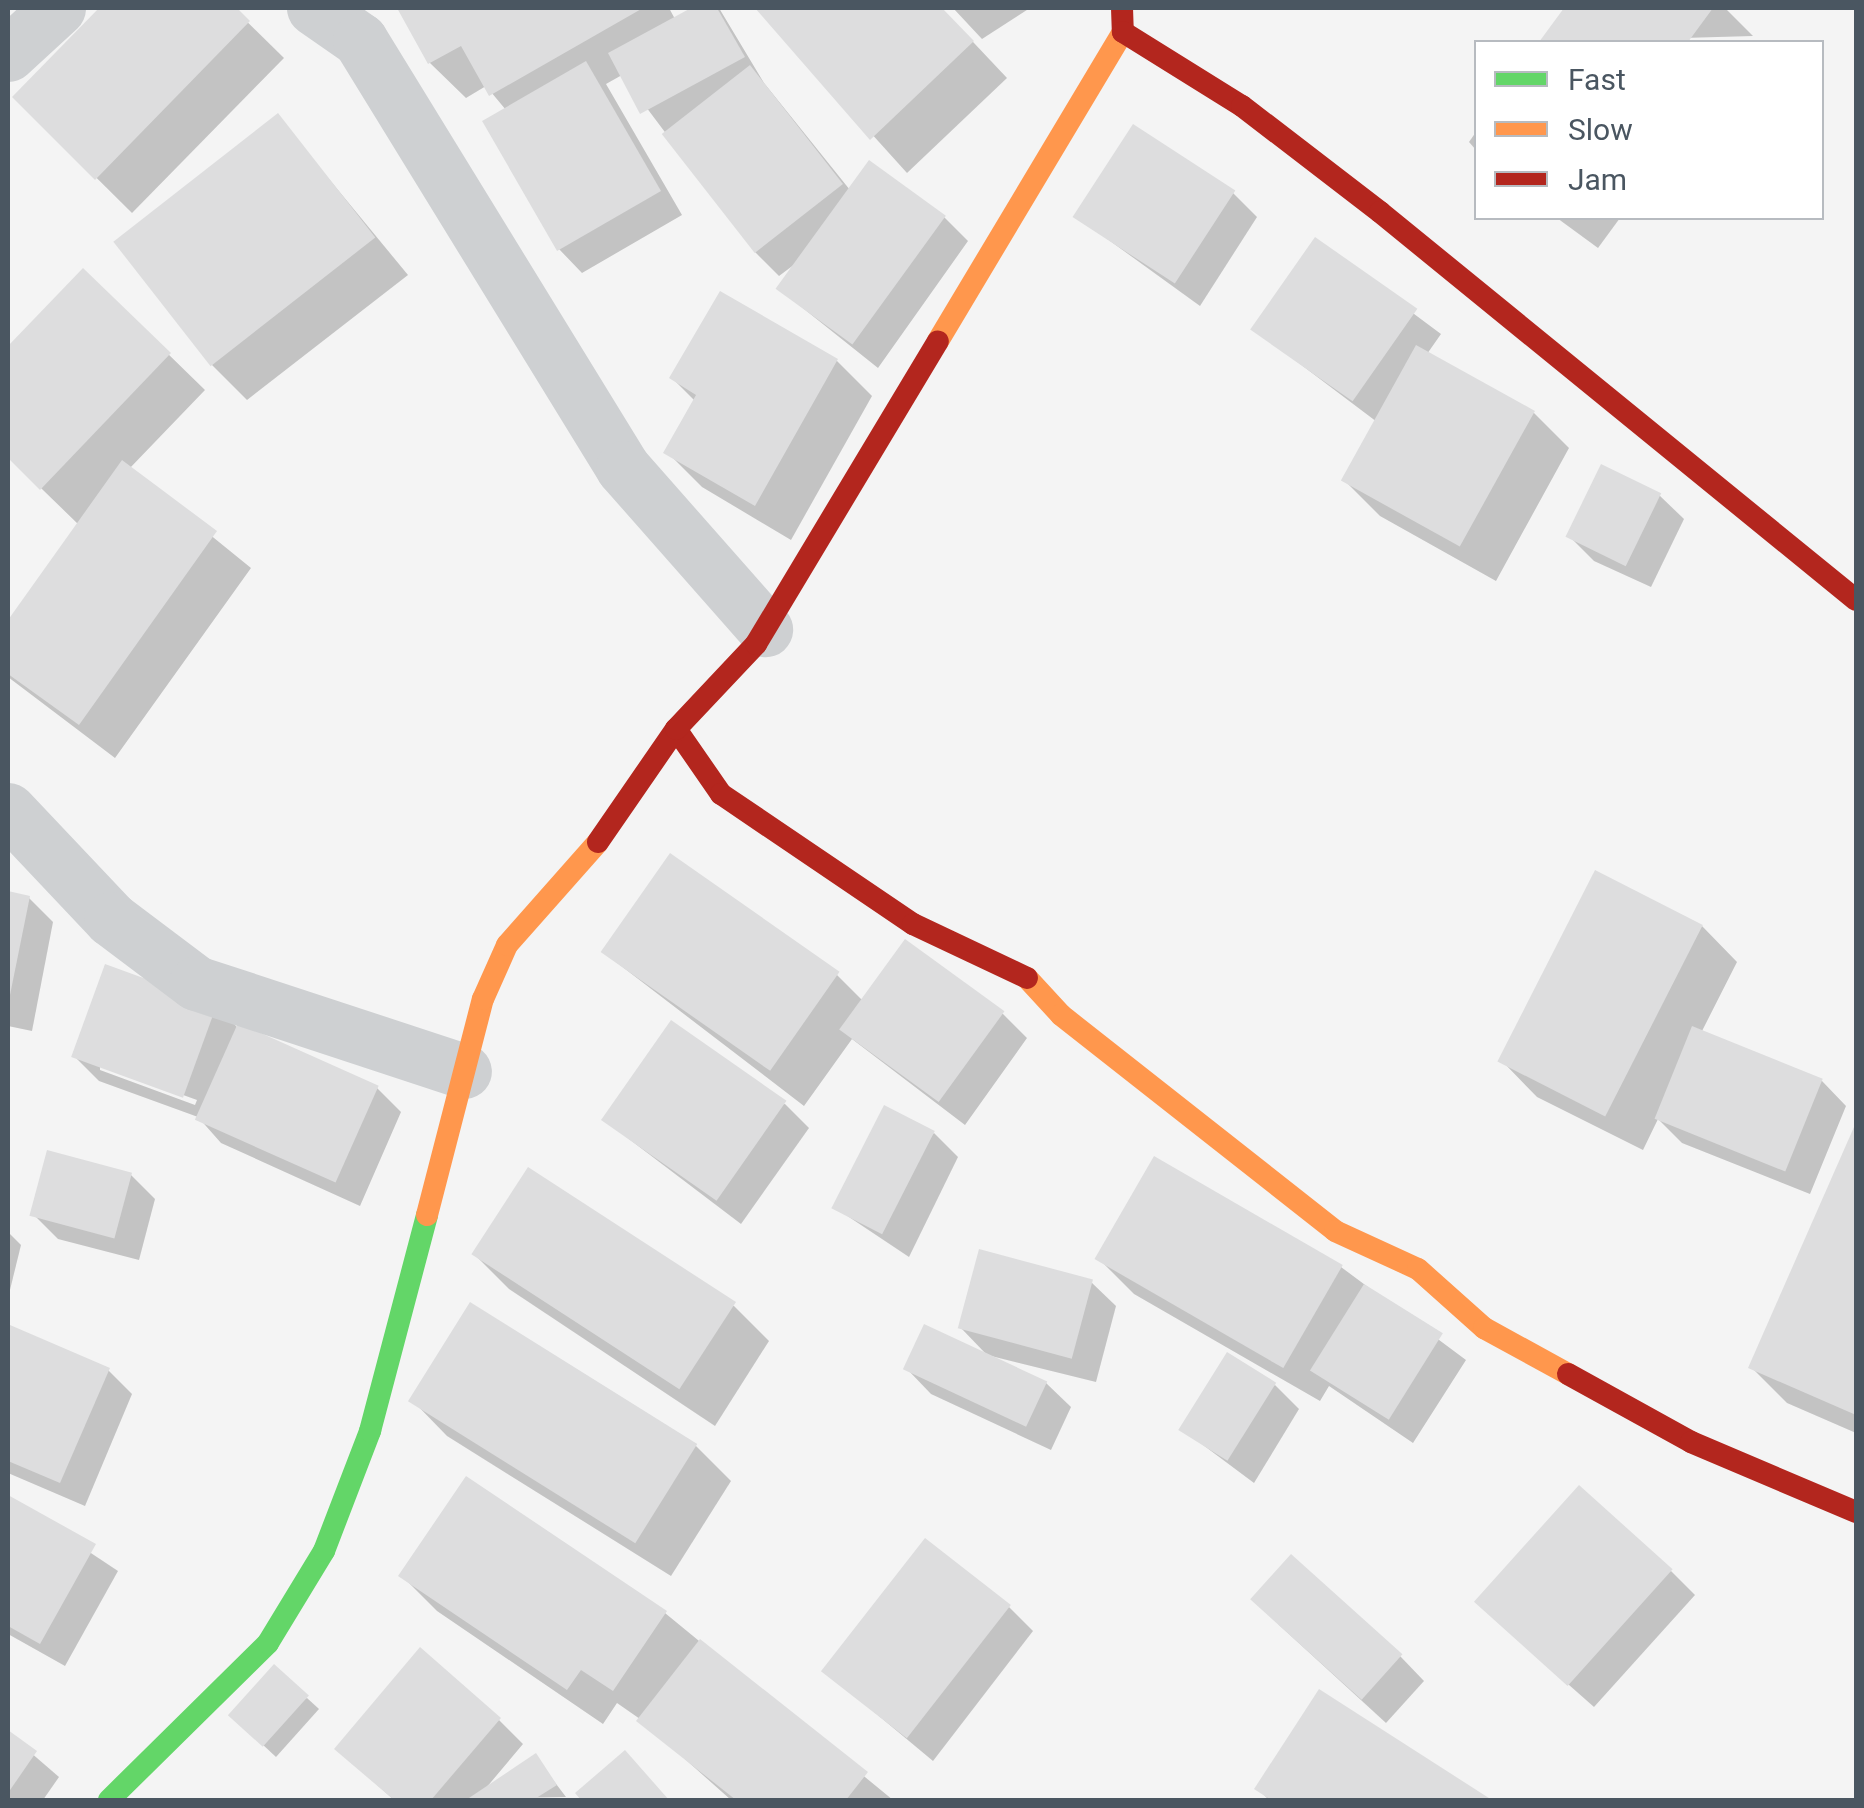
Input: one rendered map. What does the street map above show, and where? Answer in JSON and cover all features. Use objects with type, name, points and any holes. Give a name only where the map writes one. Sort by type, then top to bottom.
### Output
[{"type":"street","points":[[8,54],[58,8]]},
{"type":"street","points":[[314,8],[360,40],[623,468],[765,629]]},
{"type":"street","points":[[108,1800],[153,1781],[268,1643],[324,1551],[370,1431],[464,1072],[507,945],[632,803],[676,729],[765,629],[1124,32],[1122,8]]},
{"type":"street","points":[[1124,32],[1349,188],[1856,600]]},
{"type":"street","points":[[676,729],[721,794],[913,924],[1020,970],[1061,1015],[1335,1231],[1418,1269],[1484,1328],[1691,1442],[1856,1512]]},
{"type":"street","points":[[8,810],[110,919],[196,982],[464,1072]]},
{"type":"building","points":[[99,8],[237,8],[250,21],[95,180],[12,97]]},
{"type":"building","points":[[397,8],[643,8],[489,96],[461,46],[428,64]]},
{"type":"building","points":[[691,8],[717,8],[745,57],[640,114],[608,53]]},
{"type":"building","points":[[755,8],[942,8],[974,41],[870,140]]},
{"type":"building","points":[[1564,8],[1713,8],[1689,40],[1540,40]]},
{"type":"building","points":[[586,61],[661,191],[557,251],[482,121]]},
{"type":"building","points":[[750,65],[843,184],[755,253],[662,134]]},
{"type":"building","points":[[278,113],[375,238],[211,366],[113,242]]},
{"type":"building","points":[[1133,124],[1235,190],[1175,284],[1073,217]]},
{"type":"building","points":[[869,160],[946,216],[852,344],[776,289]]},
{"type":"building","points":[[1315,237],[1417,309],[1353,401],[1250,330]]},
{"type":"building","points":[[83,268],[171,353],[40,490],[8,458],[8,346]]},
{"type":"building","points":[[720,291],[838,359],[755,506],[663,453],[696,395],[669,378]]},
{"type":"building","points":[[1416,345],[1535,411],[1460,547],[1341,481]]},
{"type":"building","points":[[122,460],[217,531],[79,725],[8,674],[8,620]]},
{"type":"building","points":[[1601,464],[1661,493],[1626,566],[1565,537]]},
{"type":"building","points":[[670,853],[840,972],[770,1071],[601,952]]},
{"type":"building","points":[[1595,870],[1703,925],[1605,1116],[1497,1062]]},
{"type":"building","points":[[8,891],[30,896],[9,1000],[8,1000]]},
{"type":"building","points":[[905,939],[1005,1011],[939,1102],[839,1030]]},
{"type":"building","points":[[105,964],[217,1005],[183,1098],[71,1057]]},
{"type":"building","points":[[671,1020],[787,1101],[717,1201],[601,1120]]},
{"type":"building","points":[[238,1023],[379,1086],[336,1182],[195,1120]]},
{"type":"building","points":[[1692,1026],[1823,1079],[1785,1172],[1655,1119]]},
{"type":"building","points":[[884,1105],[935,1131],[882,1234],[831,1208]]},
{"type":"building","points":[[1856,1128],[1856,1415],[1748,1368]]},
{"type":"building","points":[[47,1150],[132,1173],[114,1238],[29,1216]]},
{"type":"building","points":[[1154,1156],[1343,1265],[1283,1368],[1094,1259]]},
{"type":"building","points":[[528,1167],[736,1302],[679,1389],[471,1254]]},
{"type":"building","points":[[979,1249],[1093,1280],[1072,1359],[958,1328]]},
{"type":"building","points":[[1364,1284],[1443,1333],[1389,1420],[1310,1371]]},
{"type":"building","points":[[470,1302],[697,1444],[635,1543],[408,1401]]},
{"type":"building","points":[[924,1324],[1047,1381],[1026,1427],[903,1369]]},
{"type":"building","points":[[10,1325],[110,1368],[60,1483],[8,1461]]},
{"type":"building","points":[[1227,1352],[1276,1383],[1227,1461],[1178,1430]]},
{"type":"building","points":[[466,1476],[667,1611],[613,1691],[581,1670],[567,1690],[398,1576]]},
{"type":"building","points":[[1579,1485],[1673,1569],[1568,1686],[1474,1602]]},
{"type":"building","points":[[8,1495],[96,1544],[40,1644],[8,1626]]},
{"type":"building","points":[[925,1538],[1011,1605],[907,1738],[821,1671]]},
{"type":"building","points":[[1291,1554],[1402,1654],[1362,1700],[1250,1599]]},
{"type":"building","points":[[700,1639],[868,1772],[846,1800],[736,1800],[636,1721]]},
{"type":"building","points":[[420,1647],[501,1718],[431,1800],[394,1800],[334,1749]]},
{"type":"building","points":[[274,1664],[309,1695],[263,1747],[228,1715]]},
{"type":"building","points":[[1319,1689],[1492,1800],[1271,1800],[1254,1789]]},
{"type":"building","points":[[8,1730],[37,1751],[8,1793]]},
{"type":"building","points":[[625,1750],[669,1800],[581,1800],[575,1793]]},
{"type":"building","points":[[536,1753],[557,1785],[533,1800],[466,1800]]},
{"type":"traffic: fast","points":[[109,1800],[268,1643],[324,1551],[370,1431],[427,1215]]},
{"type":"traffic: slow","points":[[938,341],[1123,32]]},
{"type":"traffic: slow","points":[[427,1215],[483,999],[507,945],[598,842]]},
{"type":"traffic: slow","points":[[1027,978],[1061,1015],[1335,1231],[1418,1269],[1484,1328],[1568,1374]]},
{"type":"traffic: jam","points":[[1122,8],[1123,32],[1242,106],[1380,212],[1856,600]]},
{"type":"traffic: jam","points":[[598,842],[676,729],[756,644],[938,341]]},
{"type":"traffic: jam","points":[[676,729],[721,794],[913,924],[1027,978]]},
{"type":"traffic: jam","points":[[1568,1374],[1691,1442],[1856,1512]]}]
